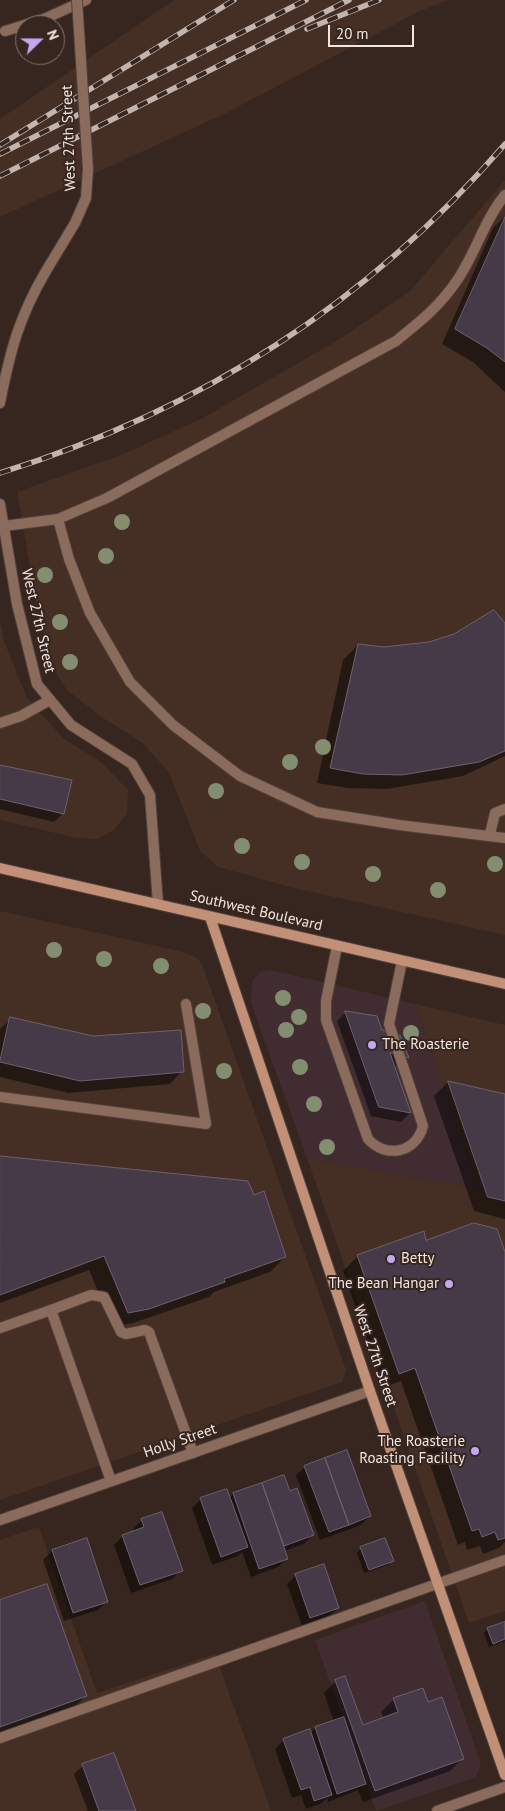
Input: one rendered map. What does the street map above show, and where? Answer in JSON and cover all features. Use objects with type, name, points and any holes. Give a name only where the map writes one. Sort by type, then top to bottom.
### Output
[{"type":"street","name":"West 27th Street","points":[[0,403],[11,349],[29,300],[75,223],[86,198],[88,169],[77,0]]},
{"type":"street","points":[[5,31],[44,19],[86,0]]},
{"type":"street","points":[[4,526],[58,518],[107,498],[396,341],[433,312],[459,278],[492,212],[505,195]]},
{"type":"street","name":"West 27th Street","points":[[0,504],[17,604],[37,684],[71,725],[132,764],[150,795],[158,904]]},
{"type":"street","points":[[58,518],[69,559],[90,613],[130,682],[173,725],[240,776],[317,812],[398,825],[490,834],[505,838]]},
{"type":"street","points":[[0,723],[21,716],[50,700]]},
{"type":"street","points":[[490,834],[495,813],[505,809]]},
{"type":"street","name":"Southwest Boulevard","points":[[0,868],[505,984]]},
{"type":"street","name":"West 27th Street","points":[[210,917],[370,1391],[505,1776]]},
{"type":"street","points":[[337,946],[326,1001],[326,1020],[368,1139],[374,1146],[387,1152],[410,1146],[419,1136],[423,1126],[389,1024],[402,961]]},
{"type":"street","points":[[0,1097],[206,1124],[186,1004]]},
{"type":"street","points":[[0,1328],[91,1295],[104,1296],[121,1332],[126,1334],[145,1330],[149,1332],[193,1453]]},
{"type":"street","points":[[51,1310],[111,1482]]},
{"type":"street","name":"Holly Street","points":[[0,1520],[370,1391]]},
{"type":"street","points":[[0,1738],[438,1582],[505,1560]]},
{"type":"street","points":[[437,1811],[505,1787]]},
{"type":"shaded area","points":[[174,0],[448,0],[420,11],[226,113],[0,217],[0,119]]},
{"type":"shaded area","points":[[505,180],[505,935],[290,887],[218,867],[200,851],[169,773],[143,743],[100,716],[67,690],[51,665],[38,613],[17,492],[121,455],[201,419],[340,339],[410,291]]},
{"type":"shaded area","points":[[0,619],[4,641],[27,698],[63,738],[102,763],[128,790],[127,814],[113,831],[97,839],[77,838],[0,820]]},
{"type":"shaded area","points":[[0,911],[179,951],[196,957],[202,964],[346,1370],[342,1382],[0,1500]]},
{"type":"shaded area","points":[[271,970],[415,1004],[480,1189],[307,1158],[251,1003],[252,981],[261,972]]},
{"type":"shaded area","points":[[415,1004],[505,1025],[505,1611],[469,1623],[307,1158],[480,1189]]},
{"type":"shaded area","points":[[39,1527],[97,1693],[215,1654],[271,1811],[0,1811],[0,1540]]},
{"type":"shaded area","points":[[425,1601],[481,1764],[476,1777],[376,1811],[315,1640]]},
{"type":"building","points":[[505,217],[505,362],[487,348],[455,329]]},
{"type":"building","points":[[494,610],[505,623],[505,751],[479,762],[402,775],[363,774],[330,768],[358,644],[384,647],[429,642],[454,634]]},
{"type":"building","points":[[0,765],[72,780],[64,814],[0,799]]},
{"type":"building","points":[[345,1011],[377,1016],[382,1030],[400,1035],[409,1058],[390,1053],[411,1113],[379,1107]]},
{"type":"building","points":[[10,1017],[93,1036],[181,1030],[184,1072],[80,1081],[0,1062]]},
{"type":"building","points":[[448,1081],[505,1094],[505,1201],[488,1197]]},
{"type":"building","points":[[0,1156],[248,1181],[254,1195],[264,1191],[286,1257],[224,1279],[225,1282],[149,1309],[128,1313],[104,1256],[0,1295]]},
{"type":"building","name":"The Roasterie Roasting Facility","points":[[474,1223],[497,1229],[505,1252],[505,1538],[498,1540],[495,1532],[482,1537],[479,1529],[472,1531],[415,1368],[399,1374],[357,1255],[424,1231],[426,1240]]},
{"type":"building","points":[[347,1450],[371,1516],[349,1525],[325,1458]]},
{"type":"building","points":[[325,1458],[349,1525],[329,1532],[304,1466]]},
{"type":"building","points":[[284,1475],[290,1491],[297,1488],[314,1535],[284,1546],[262,1483]]},
{"type":"building","points":[[262,1483],[288,1559],[259,1569],[233,1493]]},
{"type":"building","points":[[227,1489],[248,1547],[221,1557],[200,1498]]},
{"type":"building","points":[[162,1512],[183,1571],[140,1585],[122,1535],[144,1527],[141,1519]]},
{"type":"building","points":[[87,1538],[108,1602],[73,1613],[52,1550]]},
{"type":"building","points":[[385,1538],[394,1561],[369,1570],[360,1547]]},
{"type":"building","points":[[324,1564],[339,1608],[310,1618],[295,1574]]},
{"type":"building","points":[[47,1584],[87,1696],[0,1727],[0,1600]]},
{"type":"building","points":[[505,1622],[505,1639],[493,1644],[487,1628]]},
{"type":"building","points":[[345,1676],[363,1725],[398,1712],[393,1698],[423,1688],[428,1702],[442,1697],[464,1759],[375,1791],[335,1680]]},
{"type":"building","points":[[344,1717],[366,1784],[337,1794],[315,1727]]},
{"type":"building","points":[[310,1729],[332,1795],[314,1801],[310,1787],[301,1790],[283,1739]]},
{"type":"building","points":[[114,1753],[136,1811],[99,1811],[82,1764]]},
{"type":"railway","points":[[0,145],[234,0]]},
{"type":"railway","points":[[0,154],[306,0]]},
{"type":"railway","points":[[0,176],[349,0]]},
{"type":"railway","points":[[307,29],[379,0]]},
{"type":"railway","points":[[0,473],[74,447],[144,418],[212,383],[276,345],[338,302],[396,254],[452,201],[505,144]]},
{"type":"place","name":"The Roasterie","points":[[372,1045]]},
{"type":"place","name":"Betty","points":[[391,1259]]},
{"type":"place","name":"The Bean Hangar","points":[[449,1284]]},
{"type":"place","name":"The Roasterie Roasting Facility","points":[[475,1451]]}]
